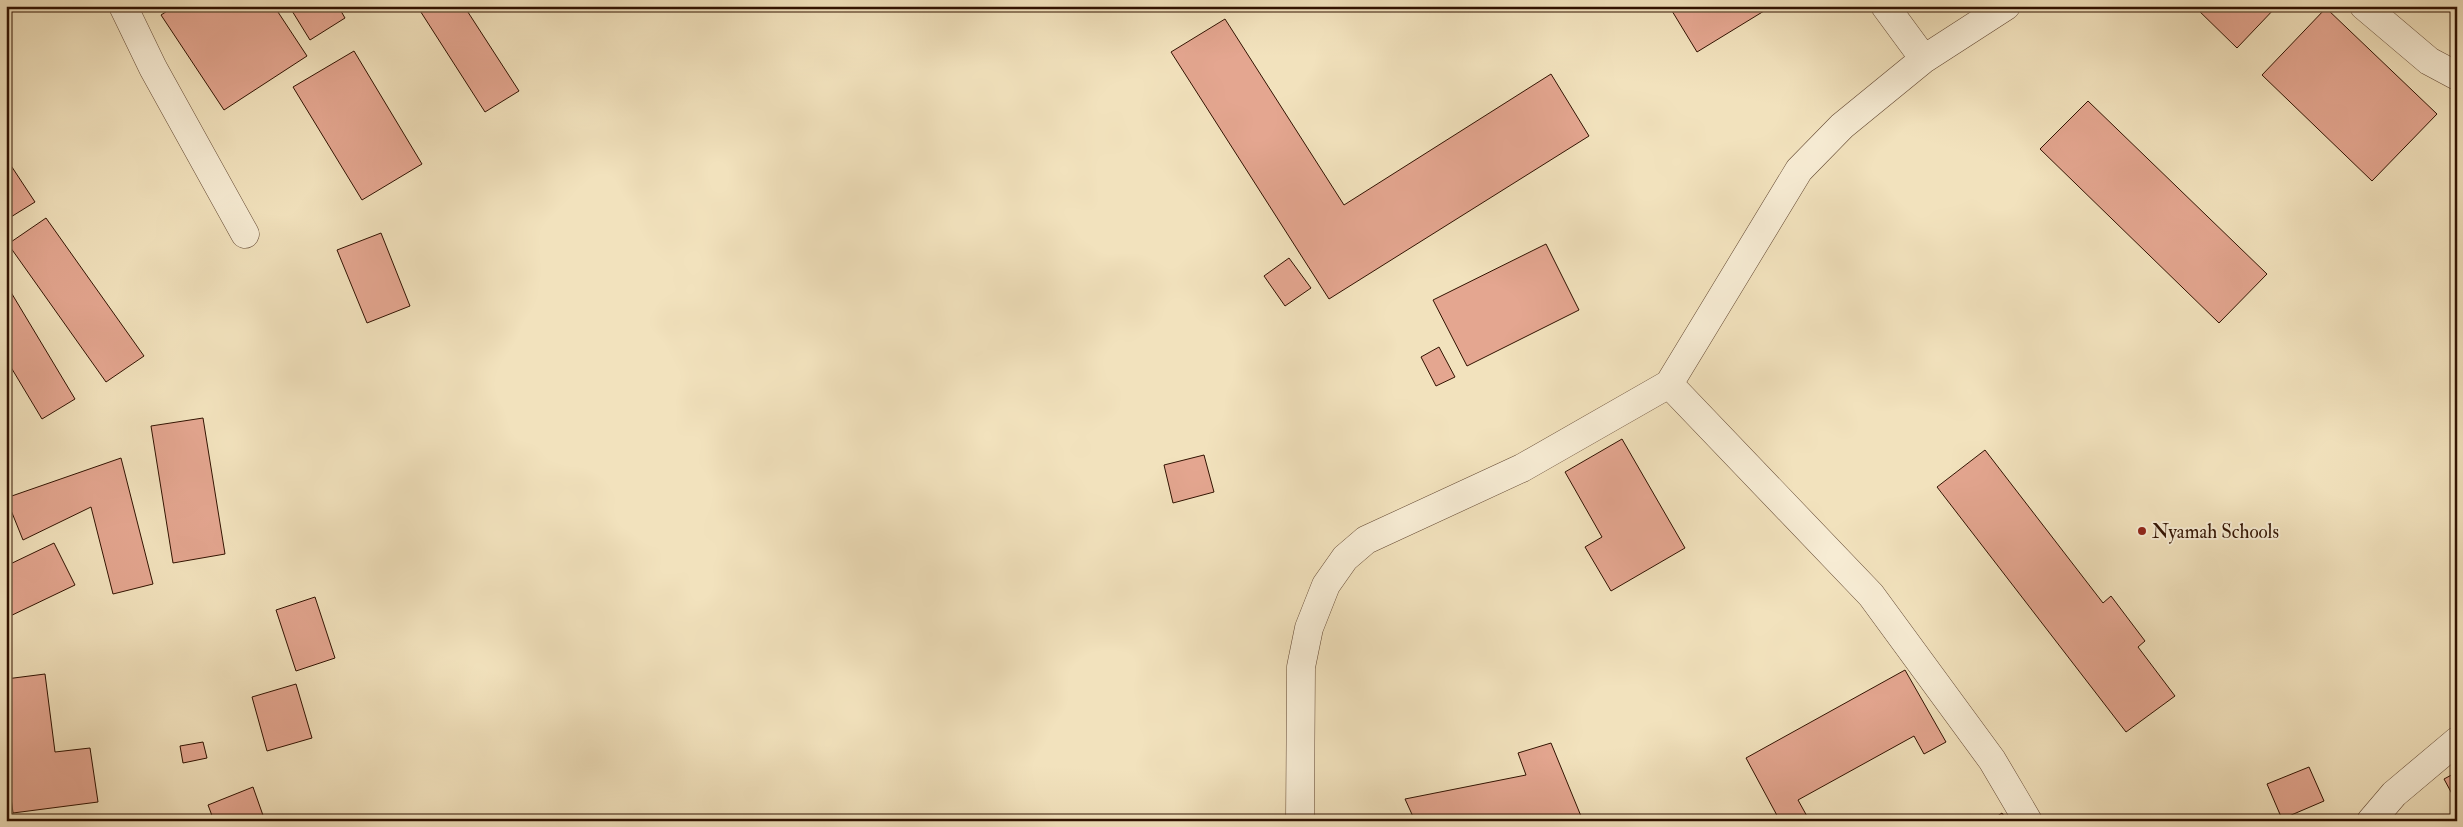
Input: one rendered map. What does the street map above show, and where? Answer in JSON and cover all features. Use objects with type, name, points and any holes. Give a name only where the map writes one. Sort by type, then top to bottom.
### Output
[{"type":"street","points":[[123,6],[153,68],[246,234]]},
{"type":"street","points":[[1885,6],[1924,59]]},
{"type":"street","points":[[1300,821],[1300,667],[1309,628],[1326,585],[1345,558],[1366,540],[1522,468],[1670,384],[1799,170],[1842,126],[1924,59],[2006,6]]},
{"type":"street","points":[[2364,6],[2429,61],[2457,76]]},
{"type":"street","points":[[1670,384],[1871,595],[1992,760],[2028,821]]},
{"type":"street","points":[[2371,821],[2394,794],[2457,741]]},
{"type":"building","points":[[175,6],[274,6],[307,56],[224,110],[161,15]]},
{"type":"building","points":[[289,6],[338,6],[345,18],[310,40]]},
{"type":"building","points":[[417,6],[464,6],[519,91],[485,112]]},
{"type":"building","points":[[1669,6],[1761,6],[1764,11],[1697,52]]},
{"type":"building","points":[[2194,6],[2277,6],[2237,48]]},
{"type":"building","points":[[2326,8],[2437,114],[2372,181],[2262,75]]},
{"type":"building","points":[[1225,19],[1344,205],[1551,74],[1589,136],[1329,299],[1171,52]]},
{"type":"building","points":[[354,51],[422,164],[362,200],[293,87]]},
{"type":"building","points":[[2088,101],[2267,274],[2219,323],[2040,149]]},
{"type":"building","points":[[6,158],[35,202],[6,220]]},
{"type":"building","points":[[46,218],[144,356],[106,382],[8,244]]},
{"type":"building","points":[[381,233],[410,306],[367,323],[337,250]]},
{"type":"building","points":[[1546,244],[1579,310],[1467,366],[1433,300]]},
{"type":"building","points":[[1289,258],[1311,288],[1285,306],[1264,276]]},
{"type":"building","points":[[6,284],[75,399],[42,419],[6,359]]},
{"type":"building","points":[[1439,347],[1455,377],[1436,386],[1421,357]]},
{"type":"building","points":[[203,418],[225,554],[173,563],[151,426]]},
{"type":"building","points":[[1622,439],[1685,548],[1611,591],[1585,547],[1602,537],[1565,472]]},
{"type":"building","points":[[1985,450],[2103,603],[2111,596],[2145,641],[2138,647],[2175,696],[2126,732],[1937,487]]},
{"type":"building","points":[[1204,455],[1214,492],[1173,503],[1164,465]]},
{"type":"building","points":[[121,458],[153,584],[113,594],[91,507],[23,540],[6,498]]},
{"type":"building","points":[[54,543],[75,585],[6,618],[6,566]]},
{"type":"building","points":[[315,597],[335,658],[296,671],[276,610]]},
{"type":"building","points":[[1905,670],[1946,742],[1924,754],[1914,736],[1798,800],[1808,818],[1803,821],[1780,821],[1746,758]]},
{"type":"building","points":[[45,674],[55,752],[90,748],[98,802],[13,813],[6,759],[6,679]]},
{"type":"building","points":[[296,684],[312,738],[267,751],[252,697]]},
{"type":"building","points":[[203,742],[207,758],[183,763],[180,746]]},
{"type":"building","points":[[1551,743],[1583,821],[1415,821],[1405,799],[1526,775],[1518,753]]},
{"type":"building","points":[[2309,767],[2324,801],[2282,819],[2267,784]]},
{"type":"building","points":[[2457,772],[2457,803],[2444,779]]},
{"type":"building","points":[[253,787],[265,821],[214,821],[208,805]]},
{"type":"building","points":[[2002,813],[2007,821],[1990,821]]},
{"type":"place","name":"Nyamah Schools","points":[[2142,531]]}]
